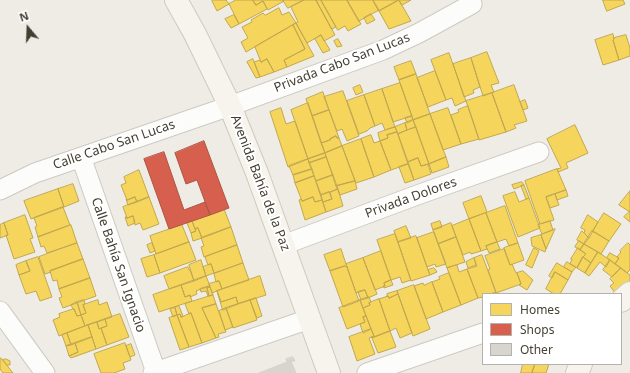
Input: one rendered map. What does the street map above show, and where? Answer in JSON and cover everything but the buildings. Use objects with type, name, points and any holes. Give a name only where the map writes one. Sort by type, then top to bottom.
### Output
[{"type":"main road","name":"Avenida Bahía de la Paz","points":[[176,0],[196,34],[230,106],[257,174],[329,373]]},
{"type":"main road","points":[[622,300],[630,293]]},
{"type":"street","name":"Privada Cabo San Lucas","points":[[230,106],[383,50],[419,33],[472,4]]},
{"type":"street","name":"Calle Cabo San Lucas","points":[[0,190],[34,173],[230,106]]},
{"type":"street","name":"Privada Dolores","points":[[283,245],[539,152]]},
{"type":"street","name":"Calle Bahía San Ignacio","points":[[80,157],[154,372]]},
{"type":"street","points":[[0,311],[45,373]]},
{"type":"street","points":[[154,372],[309,318]]},
{"type":"street","points":[[368,373],[482,334]]}]
